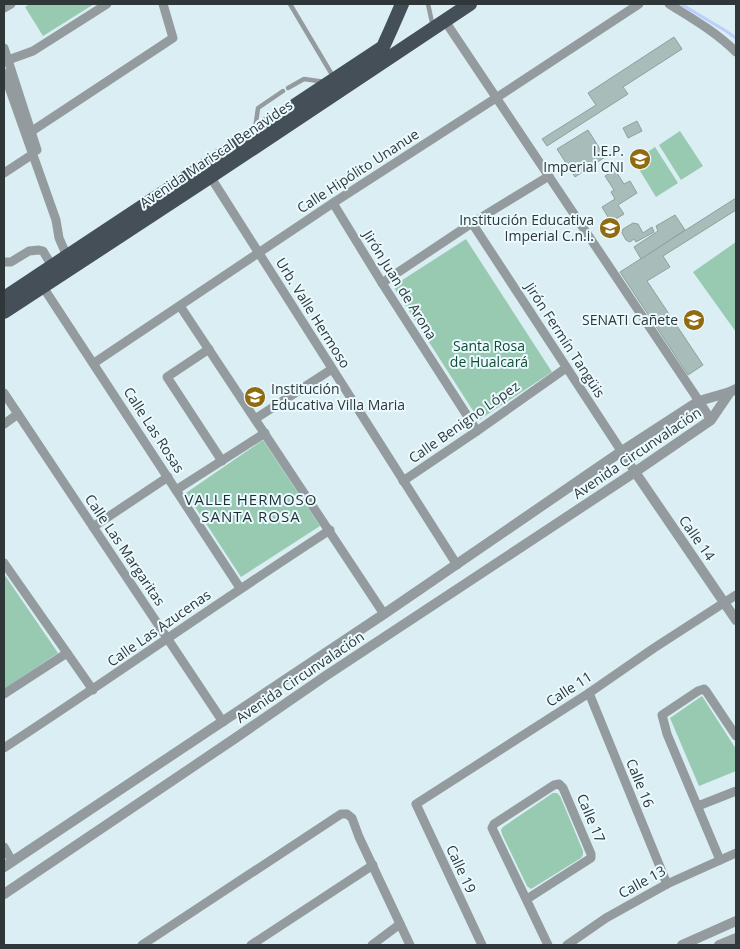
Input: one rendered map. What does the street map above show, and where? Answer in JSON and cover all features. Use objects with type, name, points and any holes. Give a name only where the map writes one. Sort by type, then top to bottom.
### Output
[{"type":"highway","points":[[402,4],[392,28],[411,43]]},
{"type":"highway","name":"Avenida Mariscal Benavides","points":[[4,298],[67,256],[207,172],[470,4]]},
{"type":"highway","name":"Avenida Mariscal Benavides","points":[[4,312],[43,287],[207,172],[254,132],[383,47],[392,28]]},
{"type":"street","points":[[4,8],[11,4]]},
{"type":"street","points":[[8,60],[33,51],[108,4]]},
{"type":"street","points":[[32,131],[173,38],[163,4]]},
{"type":"street","name":"Calle Hipólito Unanue","points":[[94,364],[333,203],[639,4]]},
{"type":"street","points":[[669,4],[723,39],[736,52]]},
{"type":"street","points":[[439,25],[496,98],[711,420]]},
{"type":"street","points":[[4,48],[32,131],[41,163],[39,172]]},
{"type":"street","points":[[4,73],[56,220],[61,244],[67,256]]},
{"type":"street","points":[[4,173],[33,154]]},
{"type":"street","name":"Urb. Valle Hermoso","points":[[207,172],[457,565]]},
{"type":"street","points":[[382,283],[472,223],[549,176]]},
{"type":"street","name":"Jirón Juan de Arona","points":[[333,203],[477,431]]},
{"type":"street","name":"Jirón Fermín Tangüis","points":[[472,223],[635,472]]},
{"type":"street","points":[[4,262],[11,262],[29,251],[39,250],[43,251],[52,266]]},
{"type":"street","name":"Calle Las Rosas","points":[[43,287],[240,588]]},
{"type":"street","points":[[180,306],[384,614]]},
{"type":"street","points":[[209,349],[167,378],[222,460]]},
{"type":"street","name":"Calle Benigno López","points":[[403,481],[566,368]]},
{"type":"street","points":[[256,419],[332,369]]},
{"type":"street","name":"Avenida Circunvalación","points":[[8,864],[373,622],[699,400],[733,390]]},
{"type":"street","name":"Avenida Circunvalación","points":[[4,894],[327,675],[711,420],[733,390]]},
{"type":"street","name":"Calle Las Margaritas","points":[[4,393],[222,722]]},
{"type":"street","points":[[4,424],[18,414]]},
{"type":"street","points":[[176,490],[265,433]]},
{"type":"street","name":"Calle 14","points":[[635,472],[736,620]]},
{"type":"street","points":[[93,527],[168,477]]},
{"type":"street","name":"Calle Las Azucenas","points":[[4,748],[93,690],[240,588],[330,530]]},
{"type":"street","points":[[4,563],[93,690]]},
{"type":"street","name":"Calle 11","points":[[416,804],[589,693],[736,595]]},
{"type":"street","points":[[373,622],[384,637]]},
{"type":"street","points":[[4,694],[67,653]]},
{"type":"street","points":[[318,658],[327,675]]},
{"type":"street","points":[[720,860],[667,734],[662,715],[704,689],[736,736]]},
{"type":"street","name":"Calle 16","points":[[589,693],[667,884]]},
{"type":"street","name":"Calle 17","points":[[527,899],[591,858],[563,788],[558,784],[494,824],[492,828],[548,945]]},
{"type":"street","points":[[698,806],[736,791]]},
{"type":"street","name":"Calle 19","points":[[416,804],[482,945]]},
{"type":"street","points":[[142,945],[341,814],[347,814],[352,818],[359,837],[410,945]]},
{"type":"street","points":[[4,847],[8,864]]},
{"type":"street","name":"Calle 13","points":[[566,945],[606,918],[667,884],[736,853]]},
{"type":"street","points":[[251,945],[373,865]]},
{"type":"street","points":[[682,945],[694,942],[736,921]]},
{"type":"street","points":[[372,945],[400,924]]},
{"type":"street","points":[[719,945],[736,938]]},
{"type":"lane","points":[[290,4],[332,81]]},
{"type":"lane","points":[[428,4],[439,25]]},
{"type":"lane","points":[[288,88],[304,79],[332,81]]},
{"type":"lane","points":[[254,132],[258,108],[283,91]]},
{"type":"green space","points":[[30,4],[94,4],[43,36],[25,7]]},
{"type":"green space","points":[[680,131],[703,166],[681,180],[659,145]]},
{"type":"green space","points":[[655,147],[678,183],[656,197],[634,161]]},
{"type":"green space","name":"Santa Rosa de Hualcará","points":[[466,239],[552,372],[479,420],[393,286]]},
{"type":"green space","points":[[736,242],[736,332],[693,272]]},
{"type":"green space","points":[[263,440],[320,526],[241,577],[186,493]]},
{"type":"green space","points":[[4,574],[58,653],[4,689]]},
{"type":"green space","points":[[702,696],[736,749],[736,771],[699,786],[670,718]]},
{"type":"green space","points":[[553,793],[557,793],[560,796],[583,855],[531,889],[527,886],[501,830]]},
{"type":"building","points":[[674,37],[682,49],[623,87],[628,94],[547,146],[542,139],[596,105],[588,93]]},
{"type":"building","points":[[637,121],[642,131],[628,138],[623,128]]},
{"type":"building","points":[[588,130],[605,157],[575,177],[557,149]]},
{"type":"building","points":[[615,170],[624,184],[630,181],[637,193],[618,205],[624,214],[611,222],[602,207],[615,199],[611,192],[614,190],[605,176]]},
{"type":"building","points":[[736,198],[736,210],[663,256],[670,267],[647,281],[703,365],[688,375],[620,272]]},
{"type":"building","points":[[675,215],[685,230],[641,259],[634,247],[658,231],[656,226]]},
{"type":"building","points":[[633,223],[638,224],[643,233],[652,227],[654,232],[636,242],[634,239],[630,242],[626,240],[622,233],[623,229]]},
{"type":"waterway","points":[[681,4],[736,38]]},
{"type":"place","name":"I.E.P. Imperial CNI","points":[[640,159]]},
{"type":"place","name":"Institución Educativa Imperial C.n.i.","points":[[610,228]]},
{"type":"place","name":"SENATI Cañete","points":[[694,320]]},
{"type":"place","name":"Institución Educativa Villa Maria","points":[[255,397]]},
{"type":"district","name":"VALLE HERMOSO SANTA ROSA","points":[[251,508]]}]
